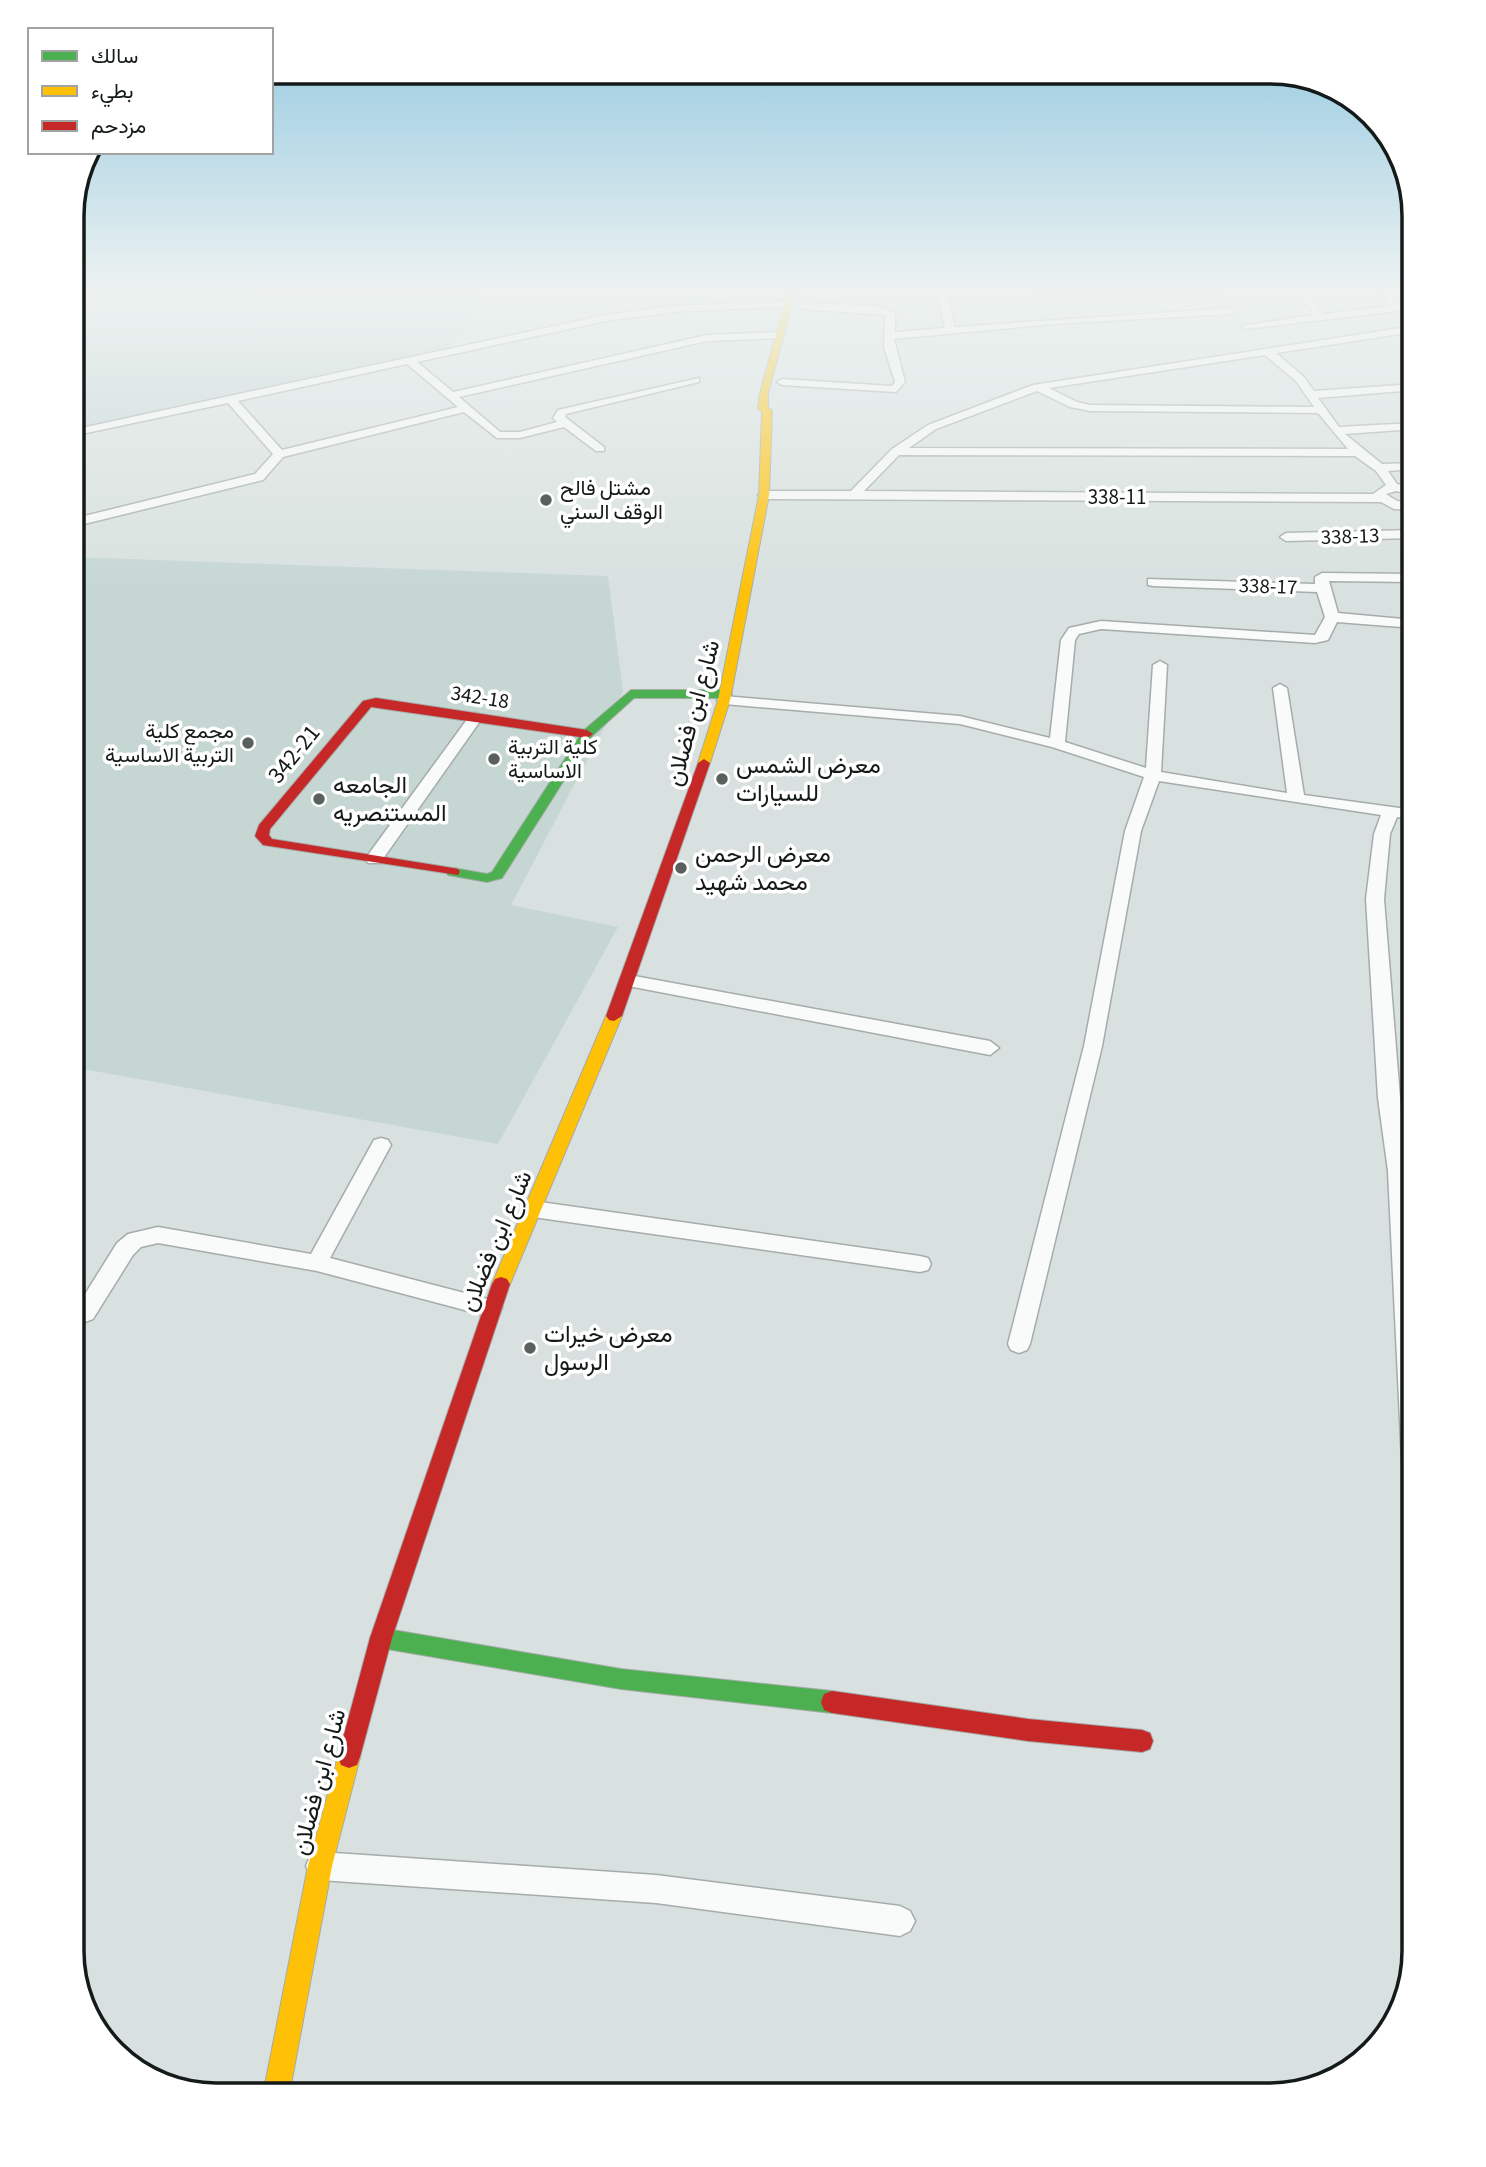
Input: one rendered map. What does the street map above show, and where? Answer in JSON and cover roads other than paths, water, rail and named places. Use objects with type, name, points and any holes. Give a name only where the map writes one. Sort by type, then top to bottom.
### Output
[{"type":"street","points":[[84,431],[270,391]]},
{"type":"street","points":[[444,391],[498,435],[520,435],[568,424]]},
{"type":"street","points":[[450,396],[471,391]]},
{"type":"street","points":[[600,449],[559,418],[562,412],[649,391]]},
{"type":"street","name":"شارع ابن فضلان","points":[[278,2083],[320,1866],[381,1638],[491,1308],[629,981],[692,803],[725,697],[764,495],[767,411],[763,408],[764,391]]},
{"type":"street","name":"شارع ابن فضلان","points":[[767,411],[772,409],[779,391]]},
{"type":"street","points":[[853,495],[896,450],[932,427],[1027,391]]},
{"type":"street","points":[[1046,391],[1073,405],[1090,408],[1321,410]]},
{"type":"street","points":[[1308,391],[1336,431],[1358,453],[1380,468],[1394,488]]},
{"type":"street","points":[[1310,395],[1360,391]]},
{"type":"street","points":[[231,400],[279,454]]},
{"type":"street","points":[[84,520],[259,477],[279,454],[464,409]]},
{"type":"street","points":[[1336,431],[1402,427]]},
{"type":"street","points":[[896,450],[1358,453]]},
{"type":"street","points":[[1380,468],[1402,467]]},
{"type":"street","points":[[1381,498],[1380,492],[1394,488],[1402,489]]},
{"type":"street","name":"338-11","points":[[764,495],[1381,498],[1402,504]]},
{"type":"street","name":"338-13","points":[[1286,537],[1402,534]]},
{"type":"street","name":"338-17","points":[[1153,582],[1322,588],[1322,577],[1402,579]]},
{"type":"street","points":[[1057,744],[1068,640],[1074,631],[1101,625],[1315,639],[1323,637],[1332,617],[1322,588]]},
{"type":"street","points":[[1332,617],[1402,623]]},
{"type":"street","points":[[1019,1344],[1093,1046],[1133,831],[1153,775],[1160,665]]},
{"type":"street","points":[[1280,688],[1297,797]]},
{"type":"street","points":[[476,717],[374,859],[487,878],[497,875],[587,734],[631,694],[725,697],[960,720],[1057,744],[1153,775],[1221,788],[1402,813]]},
{"type":"street","name":"342-18","points":[[367,704],[376,702],[587,734]]},
{"type":"street","name":"342-21","points":[[367,704],[264,828],[262,836],[268,842],[374,859]]},
{"type":"street","points":[[1391,811],[1382,834],[1375,899],[1381,956],[1388,1098],[1398,1171],[1402,1244]]},
{"type":"street","points":[[629,981],[990,1048]]},
{"type":"street","points":[[317,1263],[381,1145]]},
{"type":"street","points":[[533,1209],[920,1264]]},
{"type":"street","points":[[85,1312],[125,1249],[145,1237],[158,1236],[317,1263],[491,1308]]},
{"type":"street","points":[[381,1638],[621,1679],[819,1700],[1028,1730],[1142,1741]]},
{"type":"street","points":[[320,1866],[656,1889],[900,1921]]},
{"type":"place","name":"مشتل فالح الوقف السني","points":[[546,500]]},
{"type":"place","name":"مجمع كلية التربية الاساسية","points":[[248,743]]},
{"type":"place","name":"كلية التربية الاساسية","points":[[494,759]]},
{"type":"place","name":"معرض الشمس للسيارات","points":[[722,779]]},
{"type":"place","name":"الجامعه المستنصريه","points":[[319,799]]},
{"type":"place","name":"معرض الرحمن محمد شهيد","points":[[681,868]]},
{"type":"place","name":"معرض خيرات الرسول","points":[[530,1348]]}]
